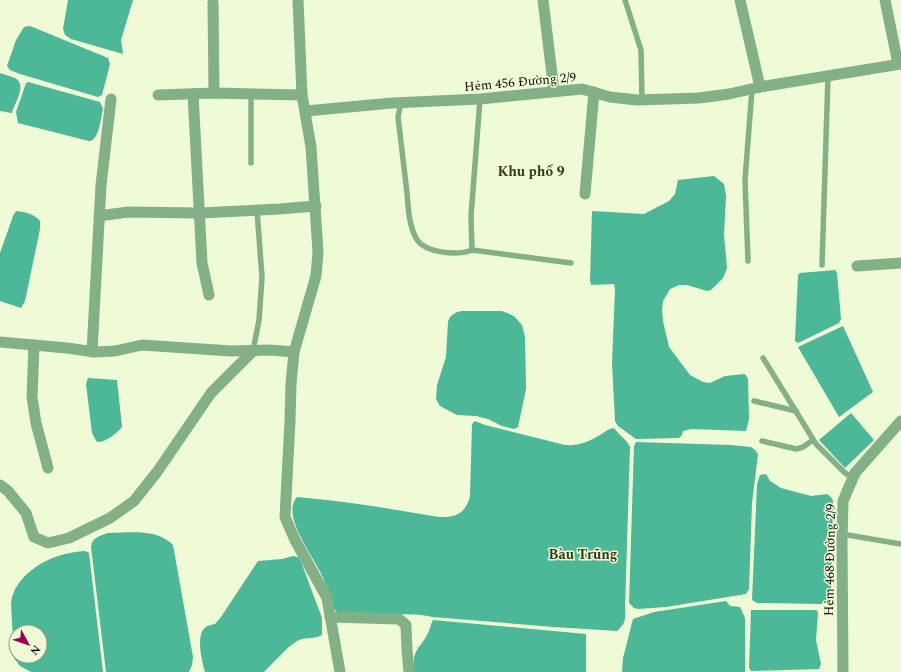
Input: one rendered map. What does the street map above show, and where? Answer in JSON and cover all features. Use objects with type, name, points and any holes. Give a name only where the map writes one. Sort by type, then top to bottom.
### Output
[{"type":"street","points":[[298,0],[302,95],[306,111],[311,147],[318,252],[316,276],[294,352],[291,384],[285,517],[295,540],[327,598],[340,672]]},
{"type":"street","points":[[543,0],[554,91]]},
{"type":"street","points":[[740,0],[756,88]]},
{"type":"street","points":[[885,0],[899,64]]},
{"type":"street","points":[[213,3],[214,93]]},
{"type":"street","name":"Hẻm 456 Đường 2/9","points":[[306,111],[401,103],[480,99],[582,89],[610,97],[642,100],[700,98],[899,64]]},
{"type":"street","points":[[585,194],[594,92]]},
{"type":"street","points":[[158,95],[214,93],[302,95]]},
{"type":"street","points":[[193,94],[202,263],[209,295]]},
{"type":"street","points":[[92,352],[99,216],[112,99]]},
{"type":"street","points":[[99,216],[128,212],[200,213],[316,206]]},
{"type":"street","points":[[857,266],[901,263]]},
{"type":"street","points":[[0,342],[92,352],[115,351],[142,345],[231,351],[253,350],[294,352]]},
{"type":"street","points":[[34,345],[32,397],[36,423],[48,468]]},
{"type":"street","points":[[0,485],[8,491],[26,513],[34,537],[48,543],[69,538],[110,518],[134,501],[157,472],[211,393],[253,350]]},
{"type":"street","name":"Hẻm 468 Đường 2/9","points":[[843,672],[843,501],[855,473],[901,421]]},
{"type":"street","points":[[330,617],[402,620],[406,625],[409,672]]},
{"type":"lane","points":[[625,0],[641,50],[642,100]]},
{"type":"lane","points":[[822,265],[828,76]]},
{"type":"lane","points":[[748,261],[745,180],[756,88]]},
{"type":"lane","points":[[251,94],[251,163]]},
{"type":"lane","points":[[472,250],[471,216],[480,99]]},
{"type":"lane","points":[[401,103],[398,117],[410,220],[416,238],[421,245],[432,250],[465,253],[472,250],[571,263]]},
{"type":"lane","points":[[253,350],[259,320],[262,277],[257,210]]},
{"type":"lane","points":[[763,358],[813,440],[844,472],[852,478]]},
{"type":"lane","points":[[754,401],[796,411]]},
{"type":"lane","points":[[762,441],[796,449],[803,447],[813,440]]},
{"type":"lane","points":[[842,534],[901,544]]},
{"type":"shaded area","points":[[68,0],[133,0],[121,40],[123,54],[71,39],[65,35],[63,29]]},
{"type":"shaded area","points":[[30,26],[108,58],[110,64],[102,95],[98,97],[10,70],[7,66],[16,40],[24,27]]},
{"type":"shaded area","points":[[0,73],[15,78],[19,81],[19,95],[12,113],[0,111]]},
{"type":"shaded area","points":[[28,82],[100,102],[103,109],[99,128],[95,137],[89,141],[18,123],[16,112],[26,83]]},
{"type":"shaded area","points":[[714,176],[724,184],[726,196],[724,235],[727,268],[723,278],[711,290],[707,291],[687,285],[679,285],[670,289],[663,301],[663,321],[669,347],[690,375],[703,382],[710,383],[725,376],[745,374],[748,379],[749,419],[746,431],[691,429],[683,431],[679,438],[636,439],[618,426],[615,421],[612,363],[615,289],[614,284],[591,285],[592,211],[644,214],[669,201],[675,194],[678,180]]},
{"type":"shaded area","points":[[16,211],[30,214],[40,221],[40,229],[25,301],[21,308],[0,301],[0,253]]},
{"type":"shaded area","points":[[835,270],[837,273],[841,319],[839,323],[798,343],[795,341],[798,275],[800,273]]},
{"type":"shaded area","points":[[461,311],[502,311],[514,316],[522,325],[525,337],[526,389],[518,427],[514,429],[476,416],[457,415],[440,406],[436,399],[437,385],[446,357],[448,322],[453,315]]},
{"type":"shaded area","points":[[843,326],[873,392],[839,417],[798,347]]},
{"type":"shaded area","points":[[88,378],[117,380],[122,427],[111,437],[100,442],[97,442],[92,433],[86,384]]},
{"type":"shaded area","points":[[851,413],[874,440],[845,468],[819,440]]},
{"type":"shaded area","points":[[475,421],[485,425],[565,445],[575,445],[587,442],[614,428],[629,444],[625,616],[622,626],[617,631],[433,617],[414,614],[341,615],[335,610],[321,574],[296,527],[293,516],[293,506],[297,497],[351,503],[439,517],[450,517],[455,515],[466,507],[470,496],[472,424]]},
{"type":"shaded area","points":[[636,442],[731,445],[751,447],[758,454],[752,503],[749,589],[746,594],[666,607],[638,609],[634,608],[629,603],[634,446]]},
{"type":"shaded area","points":[[766,474],[770,481],[781,488],[811,496],[827,494],[833,501],[831,591],[829,598],[821,604],[757,603],[752,600],[757,484],[760,475]]},
{"type":"shaded area","points":[[134,532],[151,534],[159,536],[173,545],[193,657],[189,672],[106,672],[91,547],[95,539],[108,533]]},
{"type":"shaded area","points":[[85,551],[89,553],[103,672],[31,672],[18,664],[48,664],[48,624],[12,624],[11,604],[13,594],[24,577],[32,570],[60,555]]},
{"type":"shaded area","points":[[293,556],[298,557],[301,562],[322,618],[322,635],[297,641],[264,672],[205,672],[200,648],[203,631],[207,626],[215,624],[221,617],[258,561],[282,559]]},
{"type":"shaded area","points":[[726,601],[730,606],[740,607],[745,618],[745,672],[622,672],[623,658],[633,619],[654,612]]},
{"type":"shaded area","points":[[751,610],[816,610],[818,612],[816,640],[821,664],[819,669],[751,671],[749,668]]},
{"type":"shaded area","points":[[433,620],[586,634],[586,672],[414,672],[414,659],[416,651],[428,633]]},
{"type":"district","name":"Khu phố 9","points":[[531,171]]},
{"type":"district","name":"Bàu Trũng","points":[[583,554]]}]
